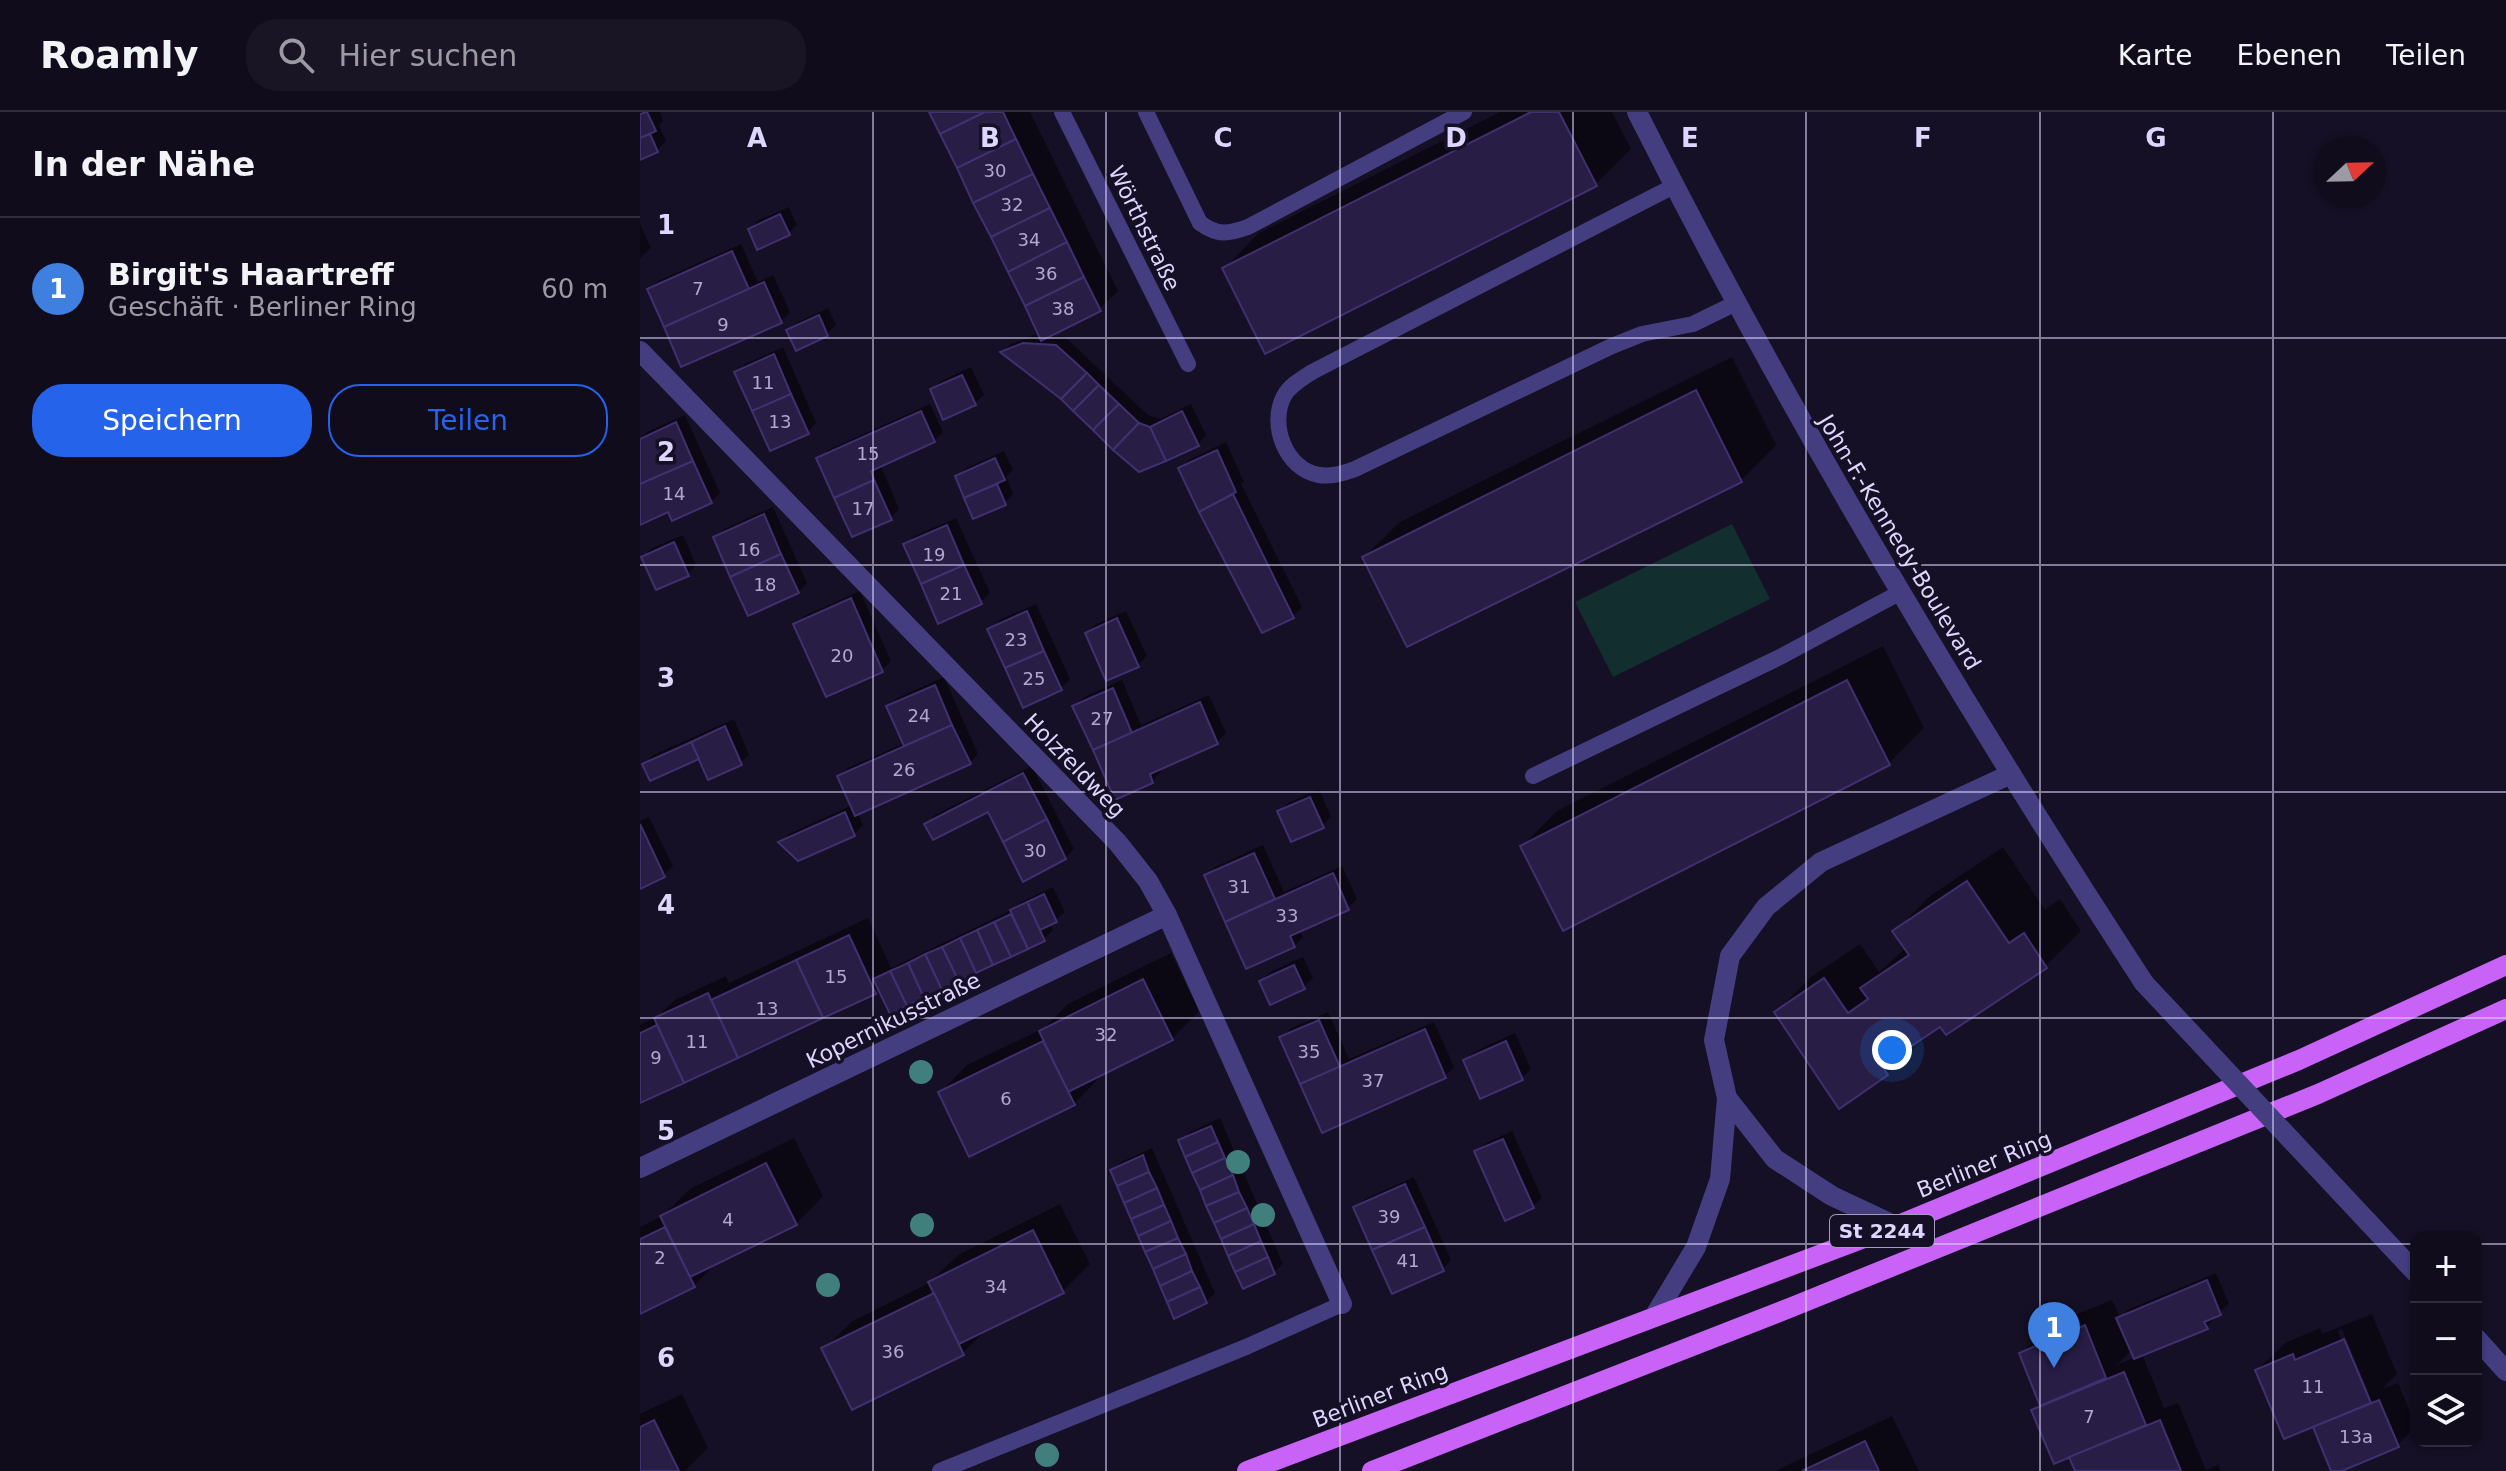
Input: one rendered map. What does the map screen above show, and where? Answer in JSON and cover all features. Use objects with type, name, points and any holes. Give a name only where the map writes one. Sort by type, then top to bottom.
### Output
[{"type":"main road","name":"Berliner Ring","points":[[1247,1471],[1896,1226],[2299,1060],[2506,965]]},
{"type":"main road","name":"St 2244","points":[[1372,1471],[1807,1301],[2318,1094],[2506,1009]]},
{"type":"street","name":"John-F.-Kennedy-Boulevard","points":[[1637,112],[1800,419],[2011,774],[2144,983],[2410,1267]]},
{"type":"street","name":"Holzfeldweg","points":[[640,351],[1118,843],[1148,881],[1167,915],[1342,1304]]},
{"type":"street","points":[[1654,1317],[1696,1247],[1720,1179],[1727,1098],[1714,1040],[1730,956],[1766,907],[1821,862],[2011,774]]},
{"type":"street","name":"Kopernikusstraße","points":[[640,1168],[1167,915]]},
{"type":"street","points":[[1727,1098],[1775,1159],[1832,1196],[1896,1226]]},
{"type":"street","points":[[2482,1345],[2506,1371]]},
{"type":"lane","name":"Wörthstraße","points":[[1062,112],[1188,364]]},
{"type":"lane","points":[[1146,112],[1200,223],[1211,231],[1229,234],[1248,227],[1464,112]]},
{"type":"lane","points":[[1674,186],[1304,377],[1286,393],[1277,411],[1278,430],[1288,451],[1299,467],[1317,475],[1336,476],[1612,346],[1642,334],[1693,324],[1736,303]]},
{"type":"lane","points":[[1533,776],[1780,657],[1901,592]]},
{"type":"lane","points":[[940,1471],[1246,1347],[1342,1304]]},
{"type":"green space","points":[[1732,524],[1770,599],[1613,677],[1575,602]]},
{"type":"building","points":[[647,112],[656,131],[640,138],[640,114]]},
{"type":"building","points":[[929,112],[985,112],[940,134]]},
{"type":"building","points":[[985,112],[1003,112],[1016,139],[957,168],[940,134]]},
{"type":"building","points":[[1531,112],[1559,112],[1597,186],[1265,354],[1222,268]]},
{"type":"building","points":[[650,134],[658,152],[640,160],[640,138]]},
{"type":"building","points":[[1016,139],[1033,174],[973,203],[957,168]]},
{"type":"building","points":[[1033,174],[1050,208],[991,237],[973,203]]},
{"type":"building","points":[[1050,208],[1067,242],[1008,272],[991,237]]},
{"type":"building","points":[[780,214],[790,235],[757,250],[748,229]]},
{"type":"building","points":[[1067,242],[1084,277],[1025,306],[1008,272]]},
{"type":"building","points":[[732,251],[749,289],[664,327],[647,289]]},
{"type":"building","points":[[1084,277],[1101,311],[1041,341],[1025,306]]},
{"type":"building","points":[[764,282],[782,323],[681,367],[664,327]]},
{"type":"building","points":[[819,315],[828,336],[796,351],[786,330]]},
{"type":"building","points":[[1023,343],[1056,345],[1087,373],[1061,399],[1000,352]]},
{"type":"building","points":[[774,354],[791,394],[752,411],[734,372]]},
{"type":"building","points":[[1087,373],[1099,385],[1073,411],[1061,399]]},
{"type":"building","points":[[962,375],[976,405],[943,420],[930,389]]},
{"type":"building","points":[[1099,385],[1119,404],[1093,430],[1073,411]]},
{"type":"building","points":[[1696,390],[1742,482],[1407,647],[1362,557]]},
{"type":"building","points":[[791,394],[809,434],[770,451],[752,411]]},
{"type":"building","points":[[1119,404],[1139,423],[1113,450],[1093,430]]},
{"type":"building","points":[[921,411],[935,442],[871,471],[874,480],[834,498],[816,458]]},
{"type":"building","points":[[1182,411],[1199,446],[1166,461],[1150,427]]},
{"type":"building","points":[[676,422],[693,461],[640,484],[640,439]]},
{"type":"building","points":[[1139,423],[1150,427],[1166,461],[1139,472],[1113,450]]},
{"type":"building","points":[[1217,450],[1236,492],[1199,512],[1178,468]]},
{"type":"building","points":[[995,458],[1005,480],[964,498],[955,476]]},
{"type":"building","points":[[693,461],[712,503],[672,521],[668,512],[640,525],[640,484]]},
{"type":"building","points":[[874,480],[892,520],[852,537],[834,498]]},
{"type":"building","points":[[997,484],[1006,505],[973,519],[964,498]]},
{"type":"building","points":[[1233,494],[1294,618],[1262,633],[1199,512]]},
{"type":"building","points":[[764,514],[781,554],[730,577],[713,537]]},
{"type":"building","points":[[947,525],[964,565],[921,584],[903,544]]},
{"type":"building","points":[[674,542],[689,576],[656,590],[641,557]]},
{"type":"building","points":[[781,554],[799,593],[748,616],[730,577]]},
{"type":"building","points":[[964,565],[982,604],[938,624],[921,584]]},
{"type":"building","points":[[851,598],[883,672],[826,697],[793,624]]},
{"type":"building","points":[[1027,611],[1044,651],[1005,668],[987,629]]},
{"type":"building","points":[[1117,618],[1139,667],[1106,681],[1085,633]]},
{"type":"building","points":[[1044,651],[1062,690],[1023,708],[1005,668]]},
{"type":"building","points":[[1847,680],[1890,765],[1563,931],[1520,846]]},
{"type":"building","points":[[935,685],[952,725],[904,746],[886,706]]},
{"type":"building","points":[[1113,688],[1132,733],[1093,750],[1072,706]]},
{"type":"building","points":[[1200,702],[1218,744],[1150,774],[1153,783],[1115,800],[1093,750]]},
{"type":"building","points":[[952,725],[971,764],[855,816],[837,776]]},
{"type":"building","points":[[725,726],[742,765],[708,780],[691,742]]},
{"type":"building","points":[[691,742],[699,759],[650,781],[642,764]]},
{"type":"building","points":[[1023,773],[1047,819],[1003,842],[988,812],[933,840],[924,824]]},
{"type":"building","points":[[1310,797],[1324,828],[1291,842],[1277,811]]},
{"type":"building","points":[[845,812],[855,836],[798,861],[778,842]]},
{"type":"building","points":[[1047,819],[1066,859],[1023,882],[1003,842]]},
{"type":"building","points":[[640,824],[665,877],[640,889]]},
{"type":"building","points":[[1254,853],[1275,899],[1225,922],[1204,875]]},
{"type":"building","points":[[1333,873],[1349,910],[1290,936],[1295,947],[1246,969],[1225,922]]},
{"type":"building","points":[[1967,881],[2009,943],[2024,933],[2047,968],[1946,1035],[1940,1027],[1904,1051],[1895,1038],[1873,1052],[1888,1075],[1839,1109],[1774,1012],[1824,978],[1848,1013],[1868,999],[1860,988],[1909,955],[1892,931]]},
{"type":"building","points":[[1044,894],[1057,922],[1040,930],[1027,902]]},
{"type":"building","points":[[1027,902],[1045,941],[1028,949],[1010,910]]},
{"type":"building","points":[[1011,914],[1028,949],[1011,957],[994,922]]},
{"type":"building","points":[[994,922],[1011,957],[993,965],[977,930]]},
{"type":"building","points":[[977,930],[993,965],[976,973],[960,938]]},
{"type":"building","points":[[849,935],[876,994],[823,1018],[796,960]]},
{"type":"building","points":[[960,938],[976,973],[959,982],[942,947]]},
{"type":"building","points":[[942,947],[959,982],[942,990],[925,954]]},
{"type":"building","points":[[925,954],[942,990],[924,998],[908,963]]},
{"type":"building","points":[[796,960],[823,1018],[738,1058],[711,1000]]},
{"type":"building","points":[[908,963],[924,998],[907,1006],[890,971]]},
{"type":"building","points":[[1294,965],[1305,989],[1270,1005],[1259,981]]},
{"type":"building","points":[[890,971],[907,1006],[890,1014],[873,979]]},
{"type":"building","points":[[1143,979],[1173,1040],[1068,1092],[1039,1031]]},
{"type":"building","points":[[708,993],[738,1058],[684,1083],[654,1018]]},
{"type":"building","points":[[1319,1020],[1340,1067],[1300,1084],[1279,1037]]},
{"type":"building","points":[[657,1025],[684,1083],[640,1103],[640,1033]]},
{"type":"building","points":[[1425,1029],[1446,1078],[1322,1133],[1300,1084]]},
{"type":"building","points":[[1043,1041],[1075,1105],[969,1157],[938,1092]]},
{"type":"building","points":[[1506,1041],[1523,1080],[1480,1099],[1463,1060]]},
{"type":"building","points":[[1211,1126],[1218,1142],[1185,1157],[1178,1140]]},
{"type":"building","points":[[1503,1139],[1534,1208],[1505,1221],[1474,1151]]},
{"type":"building","points":[[1218,1142],[1225,1158],[1192,1173],[1185,1157]]},
{"type":"building","points":[[1143,1155],[1149,1172],[1117,1186],[1110,1170]]},
{"type":"building","points":[[1225,1158],[1233,1175],[1200,1190],[1192,1173]]},
{"type":"building","points":[[766,1163],[797,1225],[690,1277],[660,1216]]},
{"type":"building","points":[[1149,1172],[1157,1188],[1124,1203],[1117,1186]]},
{"type":"building","points":[[1233,1175],[1239,1192],[1206,1206],[1200,1190]]},
{"type":"building","points":[[1405,1184],[1425,1227],[1372,1250],[1353,1207]]},
{"type":"building","points":[[1157,1188],[1164,1205],[1131,1219],[1124,1203]]},
{"type":"building","points":[[1239,1192],[1247,1208],[1214,1223],[1206,1206]]},
{"type":"building","points":[[1164,1205],[1171,1221],[1138,1236],[1131,1219]]},
{"type":"building","points":[[1247,1208],[1254,1224],[1221,1239],[1214,1223]]},
{"type":"building","points":[[1171,1221],[1178,1238],[1145,1252],[1138,1236]]},
{"type":"building","points":[[1254,1224],[1261,1241],[1228,1256],[1221,1239]]},
{"type":"building","points":[[665,1227],[695,1287],[640,1314],[640,1239]]},
{"type":"building","points":[[1425,1227],[1444,1271],[1392,1294],[1372,1250]]},
{"type":"building","points":[[1033,1230],[1064,1293],[959,1344],[928,1282]]},
{"type":"building","points":[[1178,1238],[1186,1254],[1153,1269],[1145,1252]]},
{"type":"building","points":[[1261,1241],[1268,1257],[1235,1272],[1228,1256]]},
{"type":"building","points":[[1186,1254],[1192,1271],[1160,1286],[1153,1269]]},
{"type":"building","points":[[1268,1257],[1275,1274],[1243,1289],[1235,1272]]},
{"type":"building","points":[[1192,1271],[1200,1287],[1167,1302],[1160,1286]]},
{"type":"building","points":[[2207,1280],[2221,1315],[2204,1322],[2208,1329],[2134,1359],[2116,1318]]},
{"type":"building","points":[[1200,1287],[1207,1303],[1174,1319],[1167,1302]]},
{"type":"building","points":[[934,1293],[964,1355],[852,1410],[821,1348]]},
{"type":"building","points":[[2085,1325],[2106,1378],[2040,1406],[2019,1353]]},
{"type":"building","points":[[2344,1339],[2371,1403],[2284,1439],[2255,1370],[2293,1354],[2295,1360]]},
{"type":"building","points":[[2124,1372],[2146,1425],[2054,1464],[2031,1410]]},
{"type":"building","points":[[2379,1400],[2399,1447],[2342,1471],[2331,1471],[2313,1427]]},
{"type":"building","points":[[654,1420],[679,1471],[640,1471],[640,1427]]},
{"type":"building","points":[[2160,1420],[2181,1471],[2075,1471],[2069,1457]]},
{"type":"building","points":[[1865,1441],[1879,1471],[1802,1471]]},
{"type":"place","name":"Birgit's Haartreff","points":[[2054,1368]]}]
